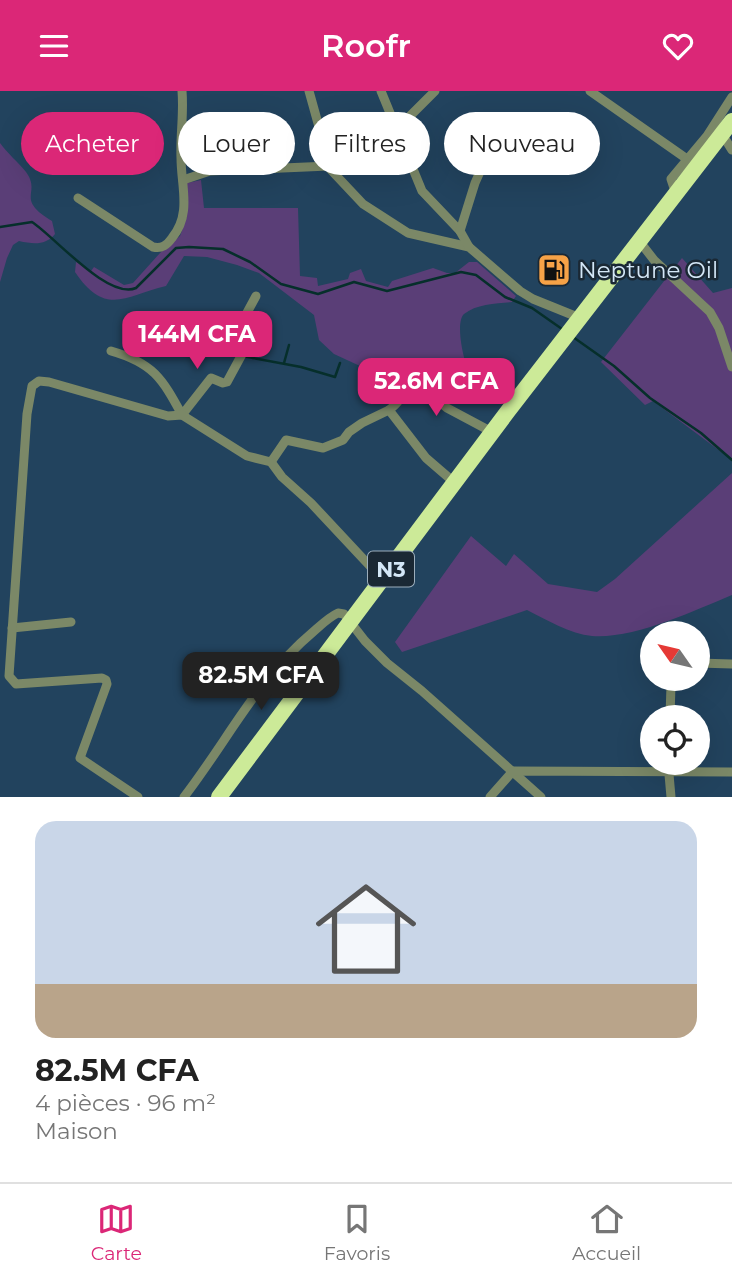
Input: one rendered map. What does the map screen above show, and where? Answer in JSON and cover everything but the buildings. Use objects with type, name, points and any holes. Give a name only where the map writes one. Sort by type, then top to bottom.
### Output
[{"type":"highway","name":"N3","points":[[219,797],[492,432],[727,128]]},
{"type":"street","points":[[78,198],[153,247],[159,248],[175,235],[184,210],[180,160],[184,108],[182,91]]},
{"type":"street","points":[[309,91],[315,112]]},
{"type":"street","points":[[381,91],[391,112]]},
{"type":"street","points":[[414,112],[435,91]]},
{"type":"street","points":[[590,91],[687,159]]},
{"type":"street","points":[[676,194],[671,179],[720,118],[732,97]]},
{"type":"street","points":[[727,128],[732,150]]},
{"type":"street","points":[[183,180],[210,171],[309,167]]},
{"type":"street","points":[[334,175],[363,204],[399,229],[469,247]]},
{"type":"street","points":[[416,175],[422,191],[460,230],[469,247],[520,292],[578,321]]},
{"type":"street","points":[[460,230],[479,175]]},
{"type":"street","points":[[639,242],[654,260],[710,312],[719,328],[732,367]]},
{"type":"street","points":[[138,797],[80,758],[107,684],[106,680],[102,678],[16,684],[9,676],[27,414],[32,386],[39,381],[49,382],[168,416],[183,415],[211,378],[227,382],[236,369],[247,345],[242,322],[256,296]]},
{"type":"street","points":[[111,351],[131,356],[154,371],[183,415],[247,456],[271,462],[282,477],[311,503],[383,580]]},
{"type":"street","points":[[271,462],[286,440],[323,448],[343,440],[362,423],[399,403],[402,386],[419,385],[447,408],[492,432]]},
{"type":"street","points":[[389,410],[426,458],[455,483]]},
{"type":"street","points":[[184,797],[264,681],[288,653],[332,615],[344,614],[387,663],[541,797]]},
{"type":"street","points":[[12,628],[71,622]]},
{"type":"street","points":[[710,663],[732,664]]},
{"type":"street","points":[[491,797],[513,771],[640,769]]},
{"type":"street","points":[[710,771],[732,772]]},
{"type":"street","points":[[669,775],[671,797]]},
{"type":"shaded area","points":[[0,143],[21,166],[21,175],[28,175],[31,201],[34,207],[52,221],[55,234],[43,242],[19,241],[13,245],[0,282]]},
{"type":"shaded area","points":[[201,180],[204,208],[298,208],[300,276],[317,278],[318,286],[348,279],[350,273],[361,269],[366,281],[388,287],[392,281],[433,268],[455,273],[469,262],[477,262],[516,296],[512,302],[474,308],[461,319],[460,337],[467,368],[474,382],[482,388],[492,384],[501,386],[493,398],[472,402],[451,388],[432,366],[403,371],[379,365],[360,366],[334,354],[319,340],[314,315],[259,273],[237,265],[207,257],[184,256],[166,286],[117,300],[97,295],[86,286],[75,272],[76,262],[91,271],[94,267],[124,285],[133,283],[160,253],[180,236],[187,216],[187,183]]},
{"type":"shaded area","points":[[682,258],[713,293],[732,288],[732,460],[653,401],[645,405],[601,362]]},
{"type":"shaded area","points":[[732,473],[732,595],[669,621],[640,621],[640,630],[609,636],[575,633],[527,610],[402,652],[395,642],[471,536],[506,566],[514,554],[548,584],[597,592],[615,579]]},
{"type":"waterway","points":[[0,227],[32,222],[97,276],[124,289],[136,288],[176,248],[223,249],[250,262],[281,284],[318,294],[354,282],[387,291],[461,272],[476,275],[505,297],[532,308],[562,329]]},
{"type":"waterway","points":[[230,336],[226,353],[301,367],[335,377],[340,363]]},
{"type":"waterway","points":[[573,337],[614,366],[650,398],[701,433],[732,460]]},
{"type":"waterway","points":[[253,358],[256,342]]},
{"type":"waterway","points":[[284,363],[289,345]]},
{"type":"place","name":"Neptune Oil","points":[[554,270]]}]
